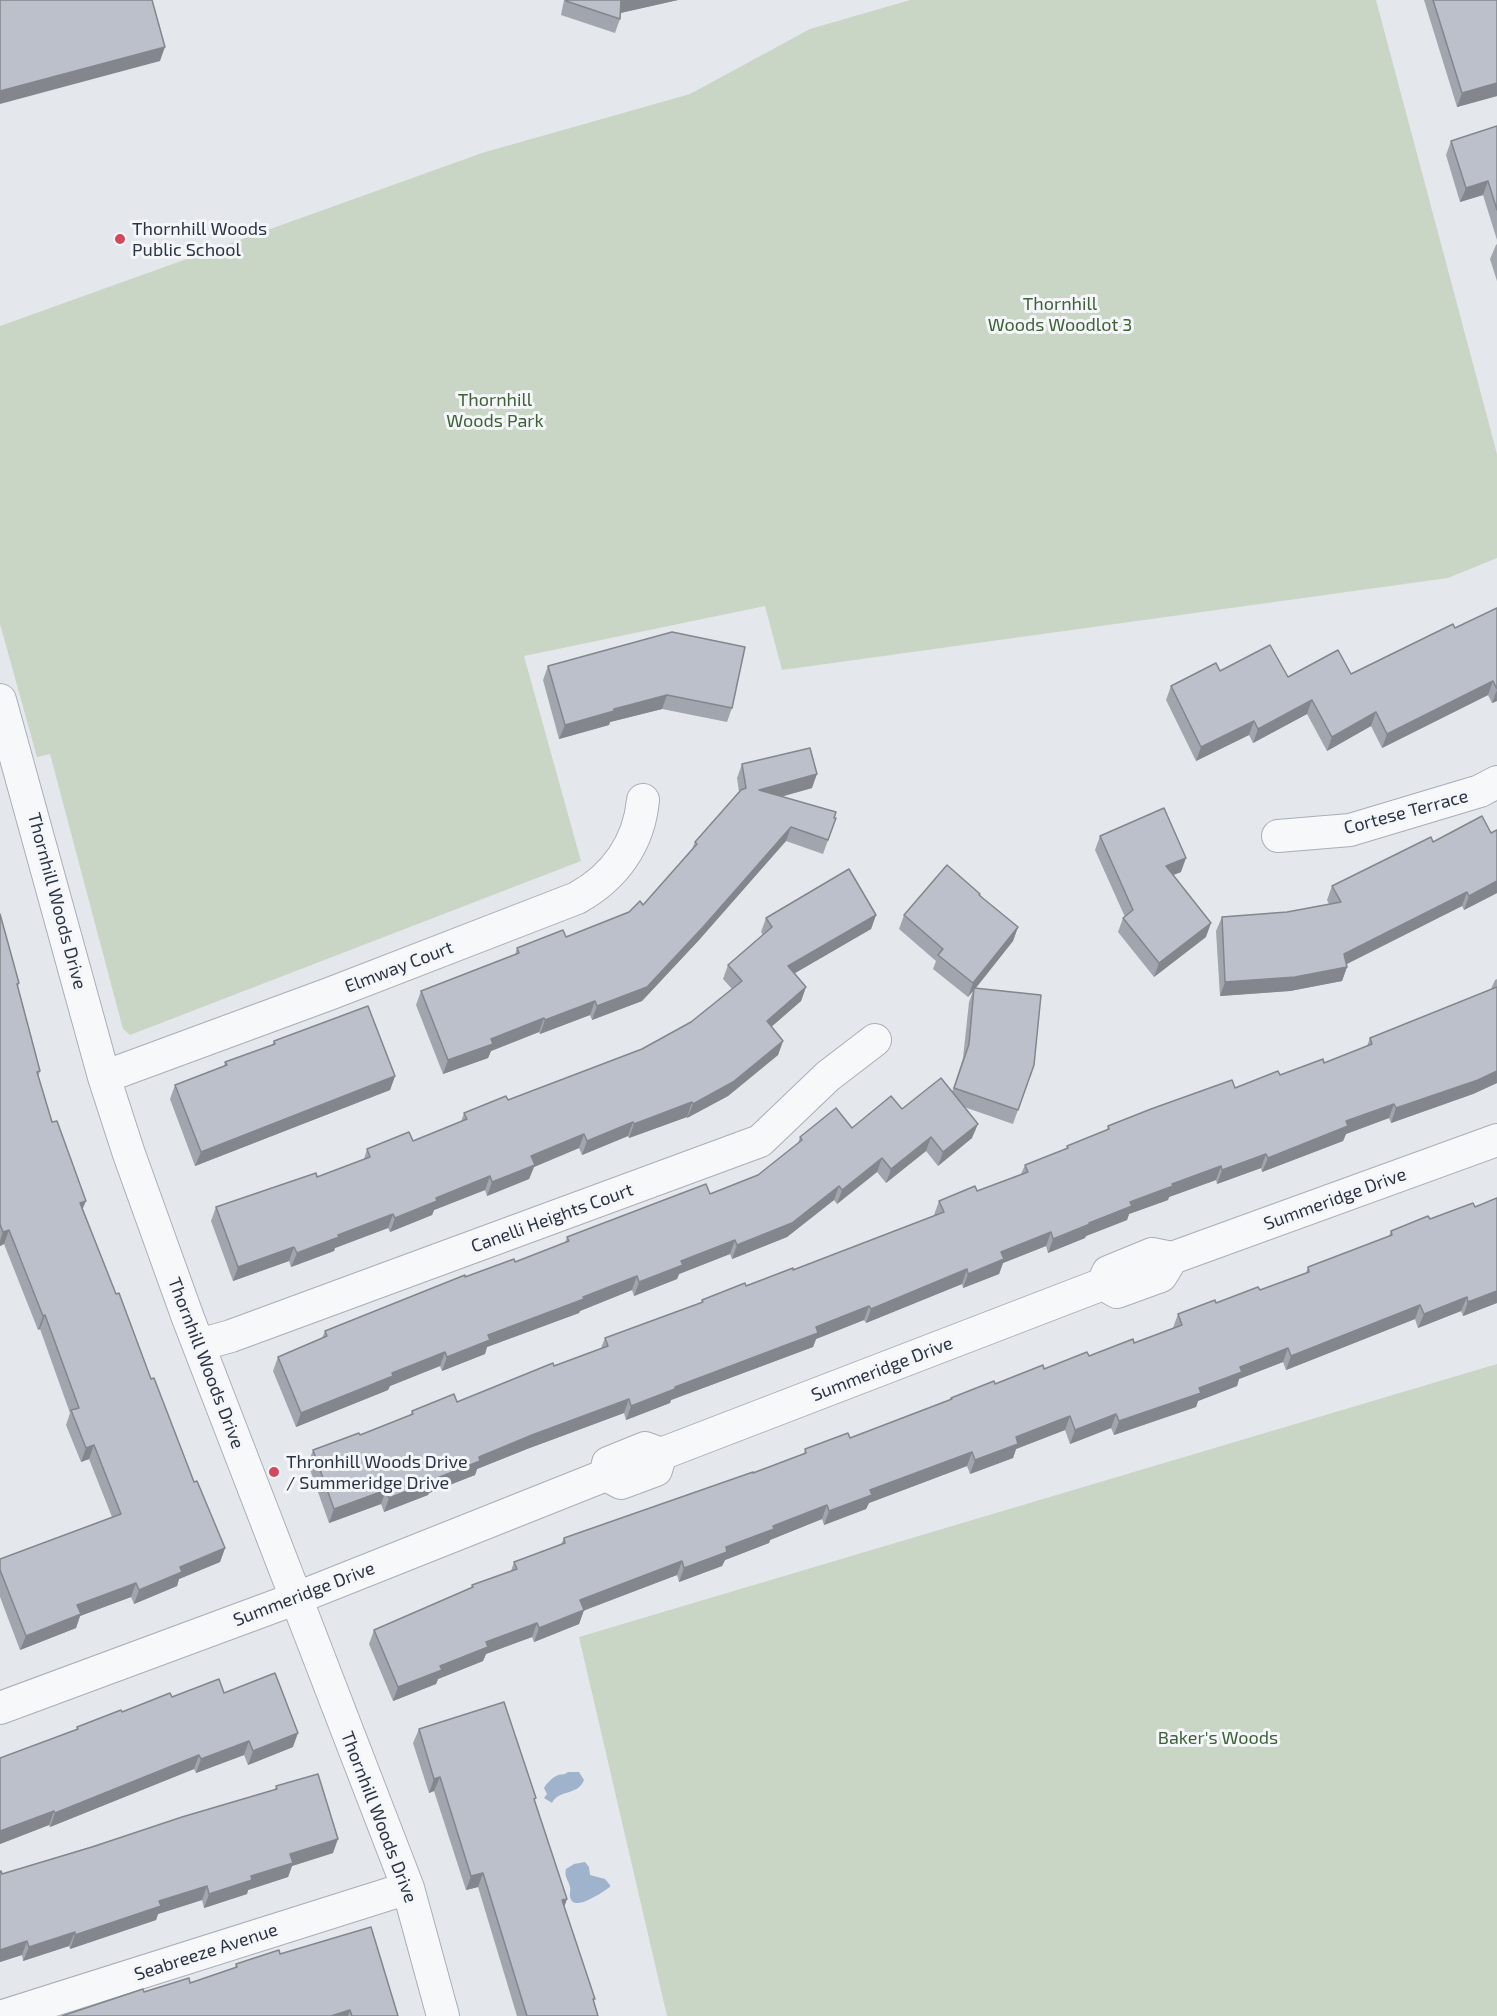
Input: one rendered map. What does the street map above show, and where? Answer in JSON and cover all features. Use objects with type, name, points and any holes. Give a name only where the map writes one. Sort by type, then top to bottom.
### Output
[{"type":"street","name":"Thornhill Woods Drive","points":[[0,700],[104,1077],[129,1154],[184,1307],[408,1888],[443,2016]]},
{"type":"street","name":"Cortese Terrace","points":[[1278,836],[1350,830],[1480,791],[1497,782]]},
{"type":"street","name":"Elmway Court","points":[[104,1077],[329,994],[577,898],[603,881],[623,858],[637,830],[643,800]]},
{"type":"street","name":"Canelli Heights Court","points":[[199,1346],[760,1141],[828,1076],[875,1040]]},
{"type":"street","name":"Summeridge Drive","points":[[0,1708],[297,1598],[606,1475],[608,1462],[645,1448],[662,1454],[1103,1284],[1108,1272],[1152,1254],[1172,1258],[1497,1140]]},
{"type":"street","name":"Seabreeze Avenue","points":[[3,2016],[408,1888]]},
{"type":"green space","points":[[910,0],[1376,0],[1497,454],[1497,558],[1448,578],[782,670],[765,606],[524,656],[581,861],[130,1035],[123,1029],[50,754],[37,757],[0,624],[0,326],[482,153],[690,94],[810,29]]},
{"type":"green space","name":"Baker's Woods","points":[[1497,1364],[1497,2016],[667,2016],[579,1637]]},
{"type":"water","points":[[568,1772],[579,1772],[584,1780],[581,1785],[559,1796],[552,1803],[544,1798],[547,1794],[544,1788],[548,1783],[555,1777]]},
{"type":"water","points":[[585,1862],[589,1867],[590,1875],[605,1879],[610,1887],[591,1899],[575,1903],[570,1897],[566,1869],[574,1864]]},
{"type":"building","points":[[0,0],[152,0],[165,47],[0,91]]},
{"type":"building","points":[[621,0],[620,19],[566,1]]},
{"type":"building","points":[[1433,0],[1497,0],[1497,83],[1462,93]]},
{"type":"building","points":[[1497,126],[1497,210],[1488,181],[1466,188],[1451,141]]},
{"type":"building","points":[[1497,608],[1497,689],[1493,681],[1387,734],[1376,712],[1332,737],[1312,700],[1258,729],[1254,721],[1201,747],[1171,686],[1216,663],[1220,671],[1270,645],[1288,677],[1338,650],[1351,674],[1453,624],[1455,628]]},
{"type":"building","points":[[672,632],[745,647],[732,708],[667,695],[565,725],[548,666]]},
{"type":"building","points":[[810,748],[817,774],[759,790],[836,812],[828,840],[791,827],[647,987],[597,1006],[595,1001],[545,1020],[544,1018],[491,1039],[493,1044],[448,1060],[421,991],[519,953],[517,948],[563,930],[566,937],[629,912],[640,901],[643,905],[697,844],[695,842],[741,790],[746,788],[742,764]]},
{"type":"building","points":[[1164,808],[1186,858],[1166,866],[1211,923],[1159,963],[1123,918],[1133,910],[1100,836]]},
{"type":"building","points":[[1482,816],[1491,833],[1497,830],[1497,881],[1469,896],[1467,892],[1344,954],[1347,967],[1295,977],[1225,982],[1222,917],[1287,912],[1341,902],[1332,886],[1431,837],[1433,842]]},
{"type":"building","points":[[947,865],[1018,927],[973,983],[938,955],[943,949],[904,915]]},
{"type":"building","points":[[849,869],[876,915],[788,966],[806,987],[767,1021],[783,1041],[733,1082],[693,1104],[692,1102],[634,1124],[633,1122],[587,1141],[584,1134],[531,1156],[535,1165],[492,1182],[490,1176],[395,1218],[393,1214],[297,1253],[294,1247],[238,1267],[216,1207],[316,1173],[317,1177],[370,1157],[367,1149],[409,1132],[413,1141],[467,1119],[464,1113],[506,1096],[508,1100],[642,1049],[691,1022],[742,981],[728,965],[772,927],[766,918]]},
{"type":"building","points":[[0,914],[40,1071],[37,1072],[52,1122],[57,1121],[86,1201],[80,1203],[116,1294],[119,1293],[151,1379],[154,1378],[194,1482],[197,1481],[225,1548],[180,1567],[182,1572],[139,1590],[136,1583],[77,1605],[81,1614],[26,1636],[0,1570],[0,1559],[121,1514],[94,1445],[86,1448],[71,1410],[79,1408],[45,1315],[43,1316],[9,1230],[3,1232],[0,1224]]},
{"type":"building","points":[[1497,987],[1497,1071],[1478,1080],[1396,1108],[1394,1104],[1346,1121],[1348,1126],[1268,1158],[1266,1154],[1222,1170],[1221,1166],[1172,1184],[1173,1186],[1130,1202],[1132,1206],[1090,1224],[1053,1239],[1051,1232],[1001,1252],[1004,1259],[968,1274],[967,1269],[871,1309],[869,1306],[816,1327],[818,1333],[675,1387],[675,1389],[631,1406],[629,1399],[532,1435],[479,1457],[480,1461],[389,1498],[386,1490],[334,1509],[313,1450],[359,1433],[360,1435],[413,1414],[412,1411],[454,1394],[457,1402],[553,1363],[554,1366],[608,1346],[605,1338],[703,1302],[702,1300],[745,1283],[746,1286],[793,1268],[793,1270],[944,1212],[939,1201],[975,1186],[977,1191],[1028,1172],[1025,1165],[1109,1129],[1108,1126],[1151,1109],[1232,1080],[1235,1088],[1278,1071],[1280,1075],[1323,1059],[1324,1063],[1372,1044],[1370,1038]]},
{"type":"building","points":[[974,988],[1041,995],[1034,1065],[1018,1110],[954,1088],[969,1044]]},
{"type":"building","points":[[368,1006],[395,1076],[201,1152],[175,1085],[227,1065],[225,1062],[275,1044],[274,1041]]},
{"type":"building","points":[[941,1078],[978,1124],[943,1152],[931,1137],[891,1169],[882,1158],[842,1190],[839,1186],[792,1223],[737,1245],[735,1240],[681,1261],[683,1265],[639,1282],[637,1276],[583,1297],[584,1299],[488,1335],[490,1340],[447,1357],[445,1352],[392,1373],[393,1376],[301,1413],[278,1357],[327,1336],[325,1331],[465,1275],[465,1277],[514,1259],[515,1262],[569,1241],[567,1237],[706,1184],[710,1194],[758,1175],[802,1140],[800,1137],[836,1108],[852,1128],[891,1096],[902,1109]]},
{"type":"building","points":[[1497,1198],[1497,1291],[1468,1302],[1467,1297],[1424,1314],[1420,1305],[1291,1356],[1288,1348],[1240,1367],[1242,1372],[1199,1388],[1201,1393],[1119,1421],[1116,1414],[1075,1430],[1070,1416],[1016,1437],[1018,1444],[975,1460],[972,1452],[870,1490],[872,1495],[829,1511],[827,1505],[773,1526],[774,1529],[726,1547],[727,1552],[684,1568],[682,1561],[580,1600],[584,1610],[539,1628],[537,1623],[486,1642],[488,1647],[440,1666],[442,1670],[398,1687],[374,1630],[473,1587],[472,1585],[517,1569],[514,1562],[565,1543],[564,1538],[753,1473],[806,1453],[805,1449],[848,1433],[850,1438],[994,1381],[995,1384],[1043,1365],[1044,1369],[1087,1352],[1089,1356],[1133,1339],[1134,1343],[1182,1325],[1178,1314],[1258,1287],[1260,1290],[1309,1272],[1308,1267],[1392,1235],[1391,1231],[1428,1216],[1430,1219],[1473,1203],[1475,1207]]},
{"type":"building","points":[[275,1673],[298,1733],[253,1751],[249,1741],[201,1759],[199,1755],[55,1813],[54,1811],[0,1831],[0,1758],[170,1693],[172,1697],[219,1679],[224,1693]]},
{"type":"building","points":[[504,1702],[567,1899],[562,1900],[595,1999],[593,1999],[598,2016],[527,2016],[483,1873],[471,1876],[440,1777],[434,1779],[419,1729]]},
{"type":"building","points":[[318,1774],[338,1839],[290,1854],[293,1863],[251,1876],[252,1880],[209,1894],[207,1886],[159,1901],[161,1906],[75,1935],[75,1932],[29,1947],[27,1941],[0,1950],[0,1871],[2,1874],[92,1847]]},
{"type":"building","points":[[371,1927],[398,2016],[352,2016],[350,2010],[331,2016],[62,2016],[143,1989],[144,1992],[189,1978],[190,1983],[237,1967],[236,1964],[279,1950],[280,1954]]},
{"type":"place","name":"Thornhill Woods Public School","points":[[120,239]]},
{"type":"place","name":"Thronhill Woods Drive / Summeridge Drive","points":[[274,1472]]},
{"type":"park label","name":"Thornhill Woods Woodlot 3","points":[[1060,314]]},
{"type":"park label","name":"Thornhill Woods Park","points":[[495,410]]}]
